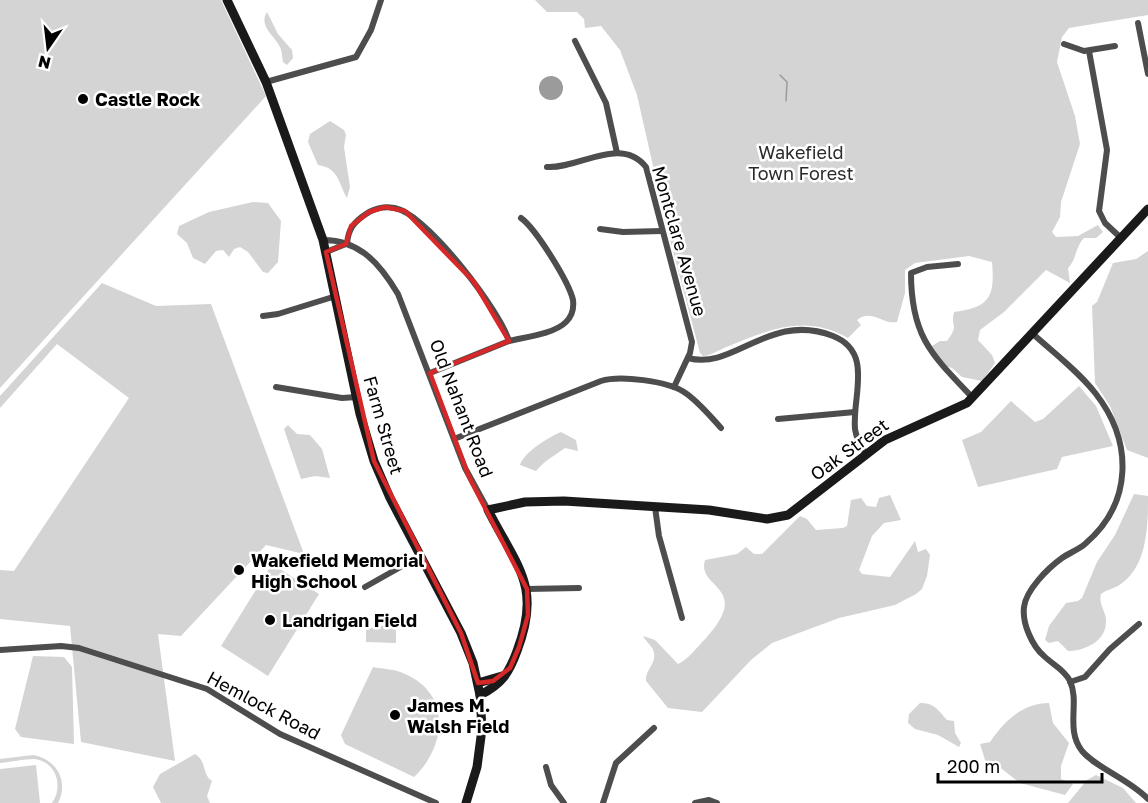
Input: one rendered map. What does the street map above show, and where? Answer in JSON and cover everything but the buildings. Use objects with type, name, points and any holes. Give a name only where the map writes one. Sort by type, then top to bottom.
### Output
[{"type":"street","name":"Farm Street","points":[[227,0],[266,82],[323,240],[357,397],[374,461],[420,556],[461,633],[478,683],[482,729],[479,754],[466,803]]},
{"type":"street","points":[[266,82],[356,57],[371,30],[381,0]]},
{"type":"street","points":[[1138,23],[1148,74]]},
{"type":"street","points":[[548,167],[560,168],[592,157],[617,153],[606,103],[575,41]]},
{"type":"street","points":[[1064,44],[1089,51],[1115,46]]},
{"type":"street","points":[[1089,51],[1107,150],[1099,211],[1105,223],[1121,238]]},
{"type":"street","name":"Montclare Avenue","points":[[617,153],[633,156],[646,167],[692,342],[688,358],[674,387]]},
{"type":"street","points":[[326,252],[347,244],[351,226],[369,212],[385,207],[405,211],[441,244],[474,282],[499,318],[509,341]]},
{"type":"street","name":"Oak Street","points":[[488,510],[518,503],[551,501],[710,510],[767,519],[780,518],[799,508],[866,454],[894,435],[956,411],[973,398],[1148,209]]},
{"type":"street","points":[[430,373],[509,341],[562,326],[570,317],[573,308],[570,293],[538,234],[521,218]]},
{"type":"street","points":[[600,229],[623,232],[662,231]]},
{"type":"street","name":"Old Nahant Road","points":[[323,240],[347,244],[368,255],[392,284],[406,309],[469,477],[527,589],[528,620],[510,668],[502,681],[480,695]]},
{"type":"street","points":[[958,264],[927,267],[911,273],[913,303],[929,351],[973,398]]},
{"type":"street","points":[[263,315],[278,314],[336,296]]},
{"type":"street","points":[[688,358],[712,359],[756,340],[790,329],[824,333],[845,343],[856,357],[859,366],[855,412],[856,436],[866,454]]},
{"type":"street","points":[[1033,334],[1084,381],[1101,401],[1110,419],[1123,459],[1120,495],[1111,513],[1085,544],[1055,563],[1030,591],[1024,603],[1025,621],[1042,655],[1064,672],[1071,682],[1073,728],[1079,747],[1091,759],[1123,777],[1148,799]]},
{"type":"street","points":[[454,439],[606,379],[619,378],[674,387],[692,398],[721,428]]},
{"type":"street","points":[[276,387],[342,398],[357,397]]},
{"type":"street","points":[[778,419],[855,412]]},
{"type":"street","points":[[655,507],[659,536],[682,618]]},
{"type":"street","points":[[365,587],[420,556]]},
{"type":"street","points":[[527,589],[579,588]]},
{"type":"street","points":[[1071,682],[1084,677],[1110,649],[1139,624]]},
{"type":"street","name":"Hemlock Road","points":[[0,650],[62,646],[79,648],[201,687],[280,734],[436,803]]},
{"type":"street","points":[[478,683],[497,679],[510,668]]},
{"type":"street","points":[[603,803],[610,774],[619,759],[654,728]]},
{"type":"street","points":[[546,767],[551,785],[564,803]]},
{"type":"street","points":[[695,803],[709,800],[717,803]]},
{"type":"highlighted area","points":[[385,207],[405,211],[474,282],[509,341],[430,373],[469,477],[527,589],[528,615],[519,647],[510,668],[493,681],[478,683],[461,633],[374,461],[326,252],[346,244],[351,226],[369,212]]},
{"type":"green space","points":[[0,0],[221,0],[266,96],[0,388]]},
{"type":"green space","name":"Wakefield Town Forest","points":[[535,0],[1148,0],[1148,15],[1069,28],[1062,37],[1057,62],[1075,116],[1080,144],[1061,202],[1060,217],[1052,232],[1056,237],[1078,236],[1098,225],[1103,232],[1096,238],[1084,238],[1081,242],[1068,268],[1070,283],[1046,270],[1004,312],[980,330],[978,340],[992,355],[995,363],[982,381],[962,377],[952,368],[945,366],[932,346],[940,341],[947,341],[951,335],[954,328],[954,312],[976,307],[988,298],[991,292],[992,262],[969,256],[915,263],[905,270],[905,293],[897,322],[872,316],[862,317],[857,320],[861,325],[848,338],[817,327],[788,327],[759,334],[703,356],[700,353],[668,232],[637,95],[620,50],[601,26],[585,28],[584,19],[577,12],[547,12]]},
{"type":"green space","points":[[267,12],[278,34],[292,50],[293,58],[287,65],[283,62],[280,47],[266,26]]},
{"type":"green space","points":[[330,121],[344,130],[346,135],[344,147],[350,187],[347,198],[334,173],[318,165],[308,142],[310,134]]},
{"type":"green space","points":[[253,202],[268,203],[281,221],[278,262],[268,273],[263,272],[248,252],[240,247],[234,249],[229,257],[223,250],[216,251],[205,264],[193,258],[187,243],[177,234],[179,226],[209,212]]},
{"type":"green space","points":[[1148,251],[1148,458],[1127,450],[1110,406],[1095,383],[1092,306],[1097,302],[1113,263],[1136,259]]},
{"type":"green space","points":[[102,283],[156,306],[211,304],[304,554],[266,545],[181,636],[158,634],[175,761],[81,742],[70,626],[0,619],[0,570],[14,571],[129,398],[57,344],[0,408],[0,396]]},
{"type":"green space","points":[[1079,386],[1096,406],[1113,446],[1062,457],[1057,469],[978,487],[962,440],[981,432],[1011,401],[1035,422],[1043,419]]},
{"type":"green space","points":[[288,425],[297,434],[310,435],[322,449],[330,478],[315,476],[301,479],[284,429]]},
{"type":"green space","points":[[561,432],[576,440],[578,451],[565,448],[536,471],[520,465],[532,450]]},
{"type":"green space","points":[[1134,494],[1148,496],[1148,520],[1144,545],[1141,557],[1128,578],[1101,594],[1106,618],[1102,635],[1093,644],[1075,651],[1068,651],[1058,641],[1049,643],[1045,640],[1049,626],[1066,603],[1082,598],[1097,562],[1115,535]]},
{"type":"green space","points":[[890,495],[901,520],[884,523],[872,536],[859,570],[862,574],[890,577],[915,541],[918,552],[926,549],[930,555],[927,576],[922,589],[895,605],[839,618],[772,643],[751,660],[702,712],[668,708],[646,681],[654,653],[643,636],[655,640],[678,664],[706,638],[719,621],[724,608],[724,598],[704,570],[705,560],[737,554],[746,547],[754,554],[762,554],[800,516],[807,519],[816,530],[843,528],[847,526],[851,500],[861,498],[867,506],[876,507],[879,498]]},
{"type":"green space","name":"Landrigan Field","points":[[272,564],[319,594],[268,676],[221,646]]},
{"type":"green space","points":[[379,625],[396,630],[396,643],[366,642],[366,630]]},
{"type":"green space","points":[[33,656],[64,657],[72,667],[74,744],[21,737],[15,729]]},
{"type":"green space","name":"James M. Walsh Field","points":[[373,667],[401,672],[420,683],[431,694],[437,707],[438,736],[425,765],[414,777],[345,744],[341,735]]},
{"type":"green space","points":[[920,703],[933,706],[947,720],[954,721],[955,733],[961,743],[959,747],[938,735],[915,729],[908,723],[909,714]]},
{"type":"green space","points":[[1049,703],[1053,723],[1069,743],[1061,766],[1061,779],[1073,784],[1065,795],[1020,783],[998,766],[986,763],[980,744],[990,742],[1001,727],[1022,710],[1030,706]]},
{"type":"green space","points":[[195,754],[201,760],[212,781],[207,796],[210,803],[161,803],[153,787],[160,774]]},
{"type":"green space","points":[[33,755],[49,761],[59,773],[62,787],[58,803],[52,803],[56,796],[57,782],[53,769],[48,764],[34,759],[0,763],[0,759]]},
{"type":"green space","points":[[36,765],[40,803],[0,803],[0,769]]},
{"type":"green space","points":[[1096,775],[1123,788],[1136,803],[1068,803],[1087,780]]},
{"type":"shaded area","points":[[551,76],[559,80],[563,88],[559,96],[551,100],[543,96],[539,88],[543,80]]},
{"type":"waterway","points":[[780,75],[787,82],[786,101]]},
{"type":"place","name":"Castle Rock","points":[[83,99]]},
{"type":"place","name":"Wakefield Memorial High School","points":[[239,570]]},
{"type":"place","name":"Landrigan Field","points":[[270,620]]},
{"type":"place","name":"James M. Walsh Field","points":[[395,715]]}]
